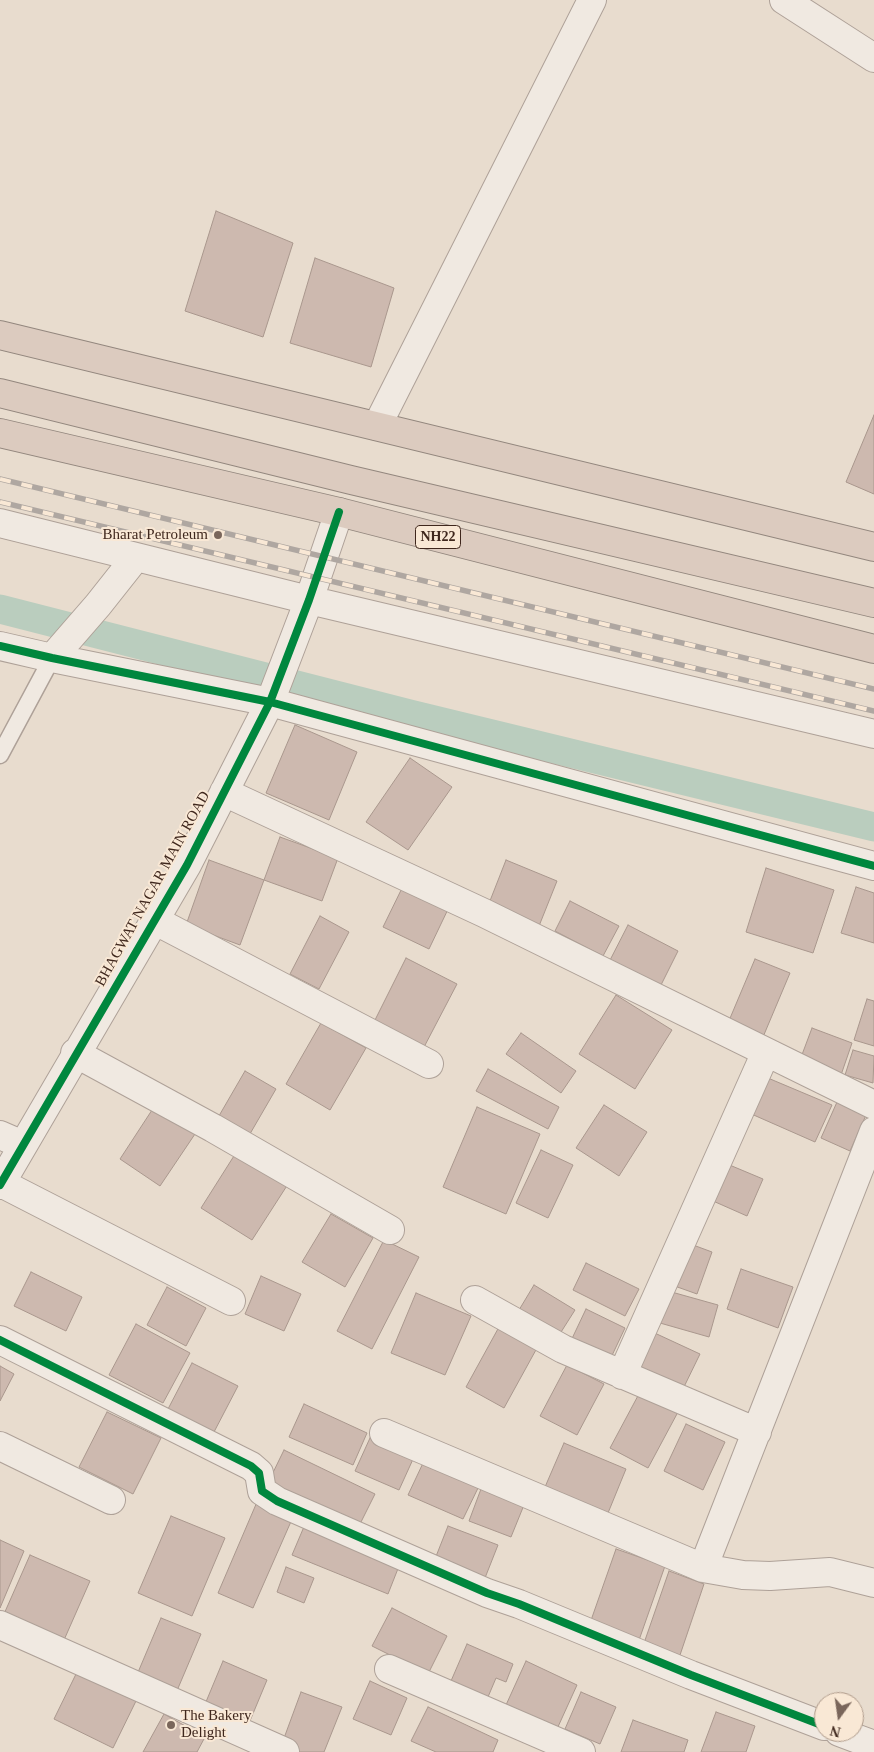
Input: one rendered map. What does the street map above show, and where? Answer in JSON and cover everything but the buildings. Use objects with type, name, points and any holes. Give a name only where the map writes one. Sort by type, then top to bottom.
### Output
[{"type":"highway","points":[[0,336],[874,547]]},
{"type":"highway","points":[[0,393],[351,480],[874,603]]},
{"type":"highway","name":"NH22","points":[[0,432],[340,512],[874,649]]},
{"type":"street","points":[[377,426],[592,0]]},
{"type":"street","points":[[784,0],[874,58]]},
{"type":"street","name":"BHAGWAT NAGAR MAIN ROAD","points":[[1,1184],[12,1140],[75,1053],[187,865],[272,697],[310,600],[340,512]]},
{"type":"street","points":[[0,523],[310,600],[874,734]]},
{"type":"street","points":[[52,658],[72,637],[136,557]]},
{"type":"street","points":[[0,646],[52,658],[272,697],[874,866]]},
{"type":"street","points":[[224,792],[484,913],[874,1105]]},
{"type":"street","points":[[154,920],[429,1064]]},
{"type":"street","points":[[622,1375],[766,1052]]},
{"type":"street","points":[[75,1053],[213,1128],[390,1230]]},
{"type":"street","points":[[703,1568],[874,1131]]},
{"type":"street","points":[[1,1184],[231,1301]]},
{"type":"street","points":[[475,1300],[547,1342],[757,1432]]},
{"type":"street","points":[[0,1340],[251,1466],[259,1473],[262,1491],[277,1501],[487,1593],[519,1604],[700,1679],[814,1722]]},
{"type":"street","points":[[384,1434],[703,1568],[742,1575],[770,1576],[830,1572],[874,1583]]},
{"type":"street","points":[[0,1446],[111,1500]]},
{"type":"street","points":[[0,1626],[285,1752]]},
{"type":"street","points":[[389,1670],[582,1752]]},
{"type":"lane","points":[[0,755],[52,658]]},
{"type":"waterway","points":[[0,609],[410,714],[874,827]]},
{"type":"railway","points":[[0,479],[874,689]]},
{"type":"railway","points":[[0,502],[874,711]]},
{"type":"cycle path","points":[[0,1185],[187,865],[270,702],[309,600],[339,512]]},
{"type":"cycle path","points":[[0,646],[270,702],[874,866]]},
{"type":"cycle path","points":[[0,1340],[251,1466],[259,1473],[262,1491],[277,1501],[487,1593],[519,1604],[691,1675],[814,1722]]},
{"type":"place","name":"Bharat Petroleum","points":[[218,535]]},
{"type":"place","name":"The Bakery Delight","points":[[171,1725]]}]
